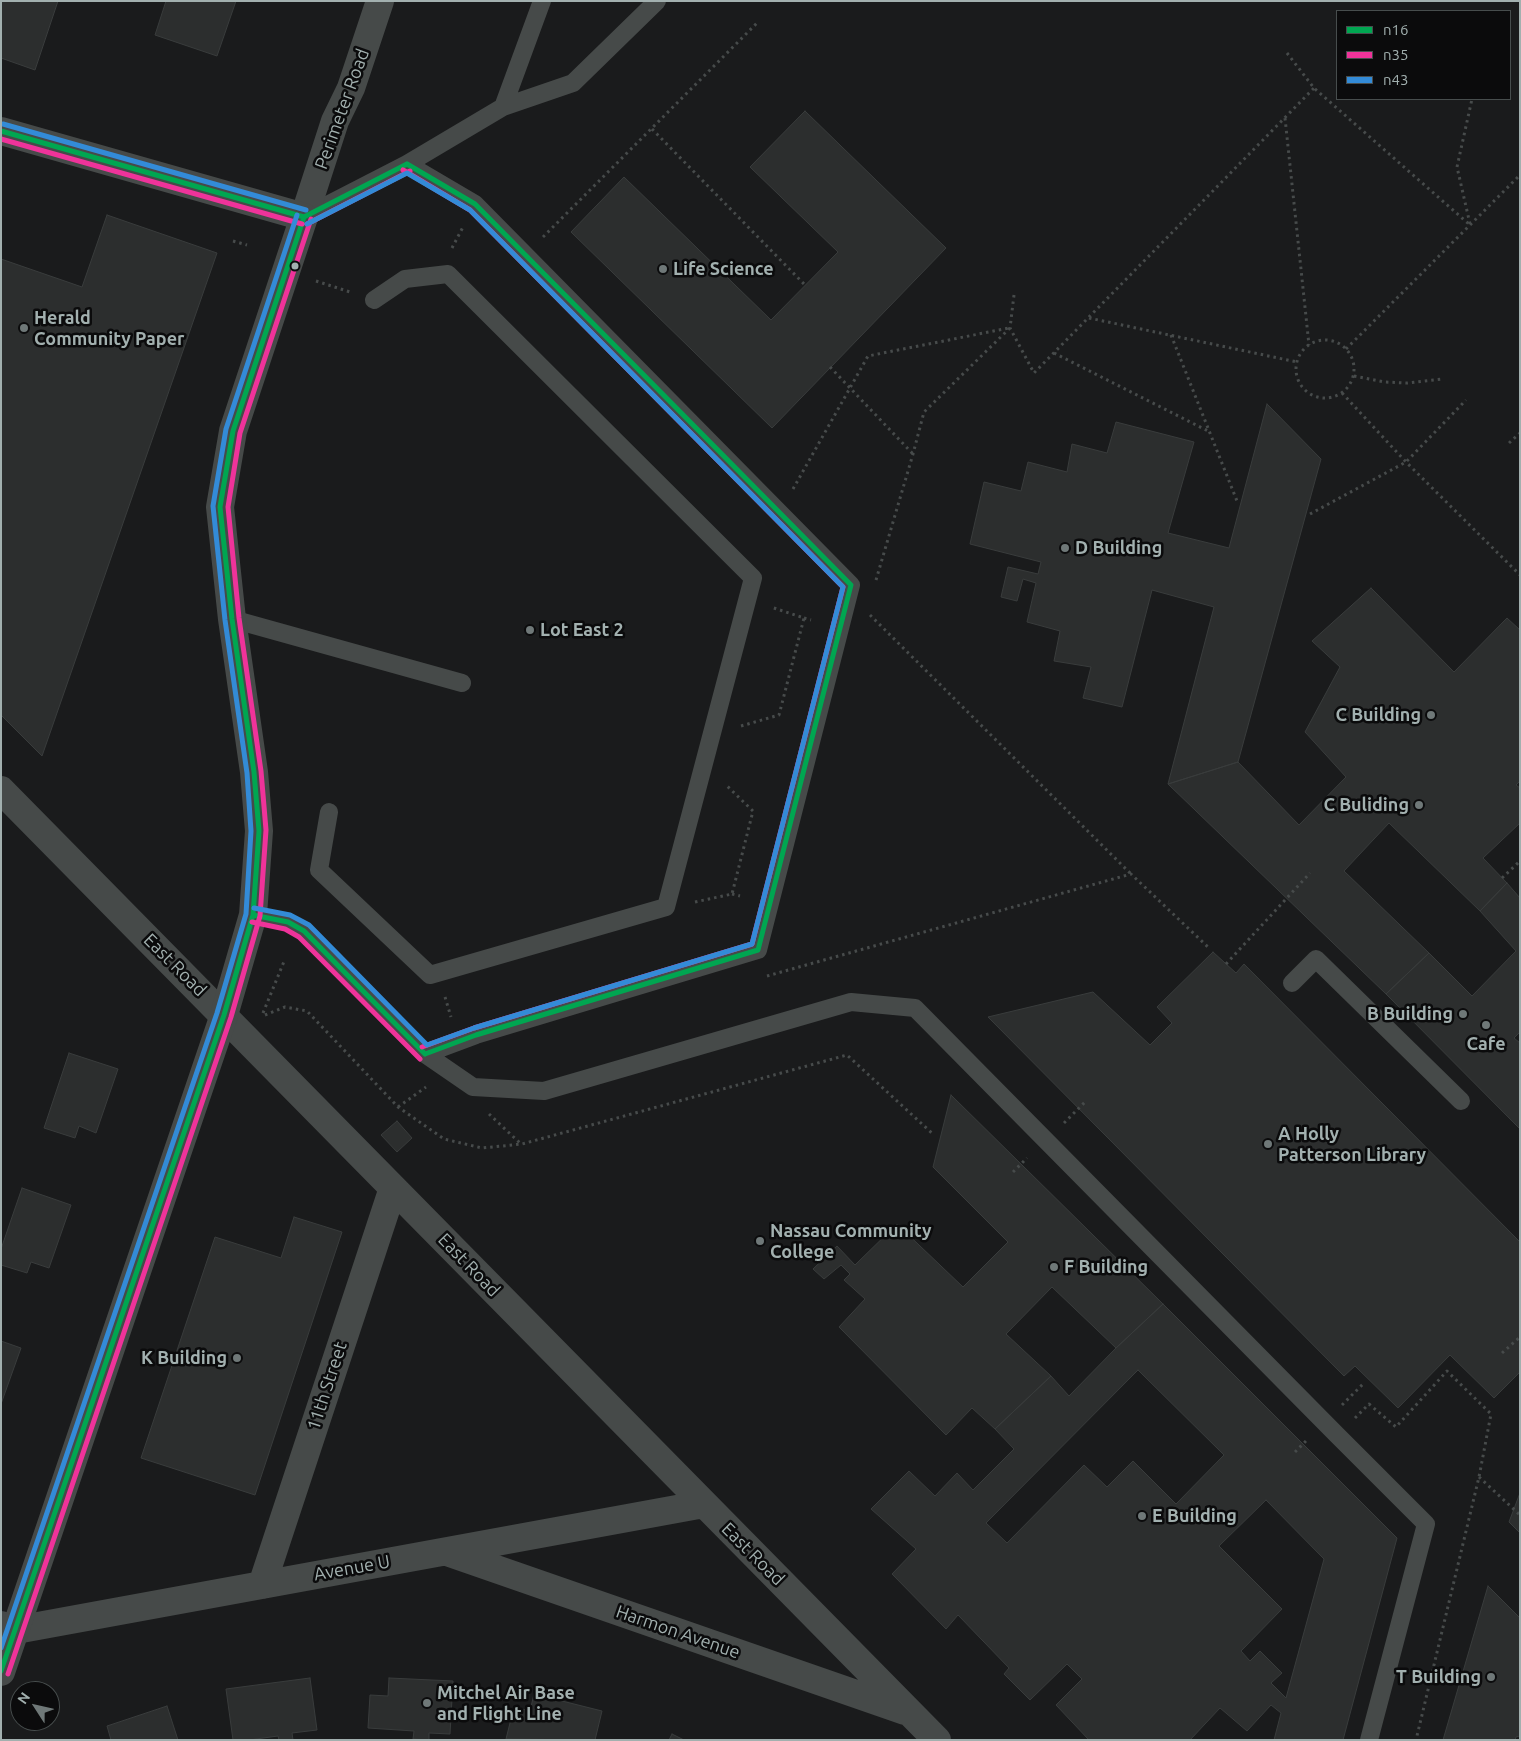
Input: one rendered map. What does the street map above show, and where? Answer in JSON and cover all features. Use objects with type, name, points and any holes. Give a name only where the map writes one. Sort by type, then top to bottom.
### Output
[{"type":"street","name":"Perimeter Road","points":[[1,1672],[8,1627],[224,1015],[253,914],[259,831],[254,772],[232,619],[220,508],[233,431],[335,121],[351,88],[380,1]]},
{"type":"street","points":[[1,131],[304,218]]},
{"type":"street","name":"East Road","points":[[1,790],[937,1740]]},
{"type":"street","name":"11th Street","points":[[262,1585],[393,1188]]},
{"type":"street","name":"Avenue U","points":[[8,1627],[262,1585],[704,1504]]},
{"type":"street","name":"Harmon Avenue","points":[[446,1551],[911,1714]]},
{"type":"lane","points":[[503,107],[542,1]]},
{"type":"lane","points":[[304,218],[407,164],[503,107],[573,83],[657,1]]},
{"type":"lane","points":[[407,164],[475,204],[851,585],[758,950],[476,1035],[426,1054]]},
{"type":"lane","points":[[330,812],[319,870],[430,975],[666,907],[753,578],[448,274],[405,279],[374,300]]},
{"type":"lane","points":[[232,619],[462,683]]},
{"type":"lane","points":[[253,914],[288,922],[304,931],[426,1054],[473,1087],[544,1091],[851,1002],[915,1008],[1426,1524],[1369,1740]]},
{"type":"lane","points":[[1292,983],[1316,959],[1461,1101]]},
{"type":"path","points":[[539,240],[757,23]]},
{"type":"path","points":[[1287,53],[1314,88],[1470,225]]},
{"type":"path","points":[[1014,295],[1010,328],[1034,373],[1314,88]]},
{"type":"path","points":[[1470,225],[1457,167],[1472,100]]},
{"type":"path","points":[[1285,118],[1309,346]]},
{"type":"path","points":[[652,129],[805,285]]},
{"type":"path","points":[[1346,349],[1520,175]]},
{"type":"path","points":[[449,253],[466,222]]},
{"type":"path","points":[[233,241],[247,246]]},
{"type":"path","points":[[316,281],[374,300]]},
{"type":"path","points":[[1089,318],[1297,362]]},
{"type":"path","points":[[792,491],[868,356],[1010,328]]},
{"type":"path","points":[[876,581],[914,454],[924,412],[1010,328]]},
{"type":"path","points":[[1171,335],[1237,501]]},
{"type":"path","points":[[1328,340],[1338,343],[1352,357],[1354,376],[1349,386],[1342,393],[1333,397],[1323,398],[1314,396],[1305,390],[1299,382],[1297,362],[1304,350],[1309,346],[1318,341],[1328,340]]},
{"type":"path","points":[[1054,353],[1210,433]]},
{"type":"path","points":[[830,367],[914,454]]},
{"type":"path","points":[[1354,376],[1392,383],[1443,379]]},
{"type":"path","points":[[1342,393],[1406,462],[1520,575]]},
{"type":"path","points":[[1310,514],[1406,462],[1466,400]]},
{"type":"path","points":[[1510,443],[1520,432]]},
{"type":"path","points":[[747,598],[810,620]]},
{"type":"path","points":[[868,613],[1208,948]]},
{"type":"path","points":[[737,727],[779,715],[804,618]]},
{"type":"path","points":[[722,782],[753,812],[732,894]]},
{"type":"path","points":[[1502,878],[1520,861]]},
{"type":"path","points":[[1226,964],[1310,873]]},
{"type":"path","points":[[763,978],[1131,874]]},
{"type":"path","points":[[687,904],[732,894],[740,896]]},
{"type":"path","points":[[262,1016],[285,959]]},
{"type":"path","points":[[443,990],[454,1025]]},
{"type":"path","points":[[398,1107],[428,1086]]},
{"type":"path","points":[[488,1113],[522,1144]]},
{"type":"path","points":[[1502,1353],[1520,1336]]},
{"type":"path","points":[[1337,1435],[1369,1404],[1396,1427],[1447,1371],[1491,1414],[1479,1477],[1416,1740]]},
{"type":"path","points":[[1479,1477],[1520,1515]]},
{"type":"shaded area","name":"Nassau Community College","points":[[1,1],[1520,1],[1520,1740],[1,1740]]},
{"type":"building","points":[[1,1],[58,1],[35,70],[1,58]]},
{"type":"building","points":[[166,1],[236,1],[217,56],[155,35]]},
{"type":"building","name":"Life Science","points":[[805,111],[946,248],[772,428],[571,232],[624,177],[771,320],[838,252],[750,167]]},
{"type":"building","points":[[107,215],[217,253],[42,756],[1,715],[1,259],[82,287]]},
{"type":"building","name":"D Building","points":[[1267,404],[1321,459],[1238,762],[1168,784],[1214,607],[1152,590],[1122,707],[1083,698],[1091,667],[1054,661],[1060,631],[1027,622],[1036,583],[1023,579],[1017,601],[1001,597],[1008,567],[1038,574],[1041,562],[970,544],[984,482],[1021,491],[1028,462],[1067,472],[1072,444],[1107,453],[1116,422],[1194,442],[1168,533],[1229,548]]},
{"type":"building","name":"C Buliding","points":[[1371,588],[1454,672],[1507,618],[1520,630],[1520,781],[1516,785],[1520,788],[1520,823],[1483,858],[1507,883],[1480,911],[1389,823],[1344,871],[1429,953],[1386,994],[1168,784],[1238,762],[1299,825],[1346,777],[1305,732],[1340,667],[1312,641]]},
{"type":"building","name":"B Building","points":[[1507,883],[1520,898],[1520,1032],[1514,1038],[1520,1043],[1520,1129],[1386,994],[1429,953],[1472,996],[1516,951],[1480,911]]},
{"type":"building","name":"A Holly Patterson Library","points":[[1213,952],[1236,973],[1244,964],[1520,1242],[1520,1372],[1494,1398],[1450,1355],[1398,1408],[1355,1366],[1344,1376],[988,1017],[1093,992],[1150,1045],[1172,1023],[1157,1007]]},
{"type":"building","points":[[69,1053],[118,1069],[96,1133],[79,1126],[75,1138],[44,1128]]},
{"type":"building","name":"F Building","points":[[951,1095],[1163,1304],[1116,1348],[1052,1287],[1006,1334],[1051,1376],[995,1429],[972,1408],[946,1435],[839,1327],[865,1299],[844,1280],[850,1274],[841,1265],[824,1279],[813,1269],[837,1246],[855,1265],[897,1224],[963,1287],[1008,1242],[933,1167]]},
{"type":"building","points":[[397,1121],[412,1138],[397,1152],[381,1135]]},
{"type":"building","points":[[22,1188],[71,1205],[49,1268],[31,1262],[27,1273],[1,1265],[1,1249]]},
{"type":"building","name":"K Building","points":[[294,1217],[342,1232],[255,1495],[141,1458],[215,1237],[281,1258]]},
{"type":"building","name":"E Building","points":[[1163,1304],[1397,1538],[1343,1740],[1274,1740],[1281,1713],[1271,1705],[1247,1731],[1220,1708],[1190,1740],[1089,1740],[1056,1705],[1082,1679],[1067,1664],[1030,1700],[1004,1674],[1009,1668],[958,1615],[946,1629],[892,1574],[916,1549],[871,1509],[909,1471],[935,1496],[957,1473],[973,1490],[1014,1449],[995,1429],[1051,1376],[1069,1396]],"holes":[[[1138,1370],[1224,1455],[1176,1504],[1133,1461],[1107,1487],[1084,1465],[1007,1543],[986,1523]],[[1266,1500],[1324,1559],[1286,1698],[1271,1683],[1282,1673],[1260,1651],[1250,1661],[1241,1651],[1282,1609],[1219,1546]]]},
{"type":"building","points":[[1,1341],[21,1348],[1,1404]]},
{"type":"building","points":[[1520,1493],[1520,1533],[1509,1522]]},
{"type":"building","name":"T Building","points":[[1488,1586],[1520,1618],[1520,1736],[1516,1737],[1515,1740],[1443,1740]]},
{"type":"building","points":[[310,1678],[317,1730],[292,1733],[293,1740],[279,1740],[278,1736],[233,1740],[226,1689]]},
{"type":"building","points":[[389,1678],[453,1681],[450,1734],[429,1733],[429,1740],[413,1739],[414,1731],[368,1728],[370,1695],[388,1696]]},
{"type":"building","points":[[534,1694],[602,1711],[595,1740],[506,1739],[514,1707],[530,1711]]},
{"type":"building","points":[[167,1706],[178,1740],[111,1740],[107,1726]]},
{"type":"building","points":[[672,1734],[684,1740],[669,1740]]},
{"type":"transit line","name":"n43","points":[[3,124],[306,210]]},
{"type":"transit line","name":"n16","points":[[1,131],[304,217]]},
{"type":"transit line","name":"n35","points":[[1,139],[302,224]]},
{"type":"transit line","name":"n16","points":[[407,164],[475,204],[851,585],[758,950],[476,1035],[425,1054]]},
{"type":"transit line","name":"n16","points":[[304,217],[407,164]]},
{"type":"transit line","name":"n35","points":[[403,170],[470,210],[843,587],[752,944],[474,1028],[422,1047]]},
{"type":"transit line","name":"n35","points":[[307,224],[410,171]]},
{"type":"transit line","name":"n43","points":[[254,908],[290,915],[309,925],[427,1045],[474,1028],[752,944],[843,587],[470,210],[407,173],[307,224]]},
{"type":"transit line","name":"n43","points":[[1,1648],[217,1013],[246,914],[251,831],[247,773],[225,620],[213,506],[226,429],[297,215]]},
{"type":"transit line","name":"n16","points":[[1,1671],[224,1015],[253,915],[259,831],[254,772],[232,619],[220,507],[233,431],[304,217]]},
{"type":"transit line","name":"n35","points":[[8,1674],[231,1017],[260,916],[266,830],[261,771],[239,618],[228,507],[240,433],[311,219]]},
{"type":"transit line","name":"n16","points":[[253,915],[288,922],[304,931],[425,1054]]},
{"type":"transit line","name":"n35","points":[[252,922],[285,929],[299,937],[420,1059]]},
{"type":"place","name":"Life Science","points":[[663,269]]},
{"type":"place","name":"Herald Community Paper","points":[[24,328]]},
{"type":"place","name":"D Building","points":[[1065,548]]},
{"type":"place","name":"Lot East 2","points":[[530,630]]},
{"type":"place","name":"C Building","points":[[1431,715]]},
{"type":"place","name":"C Buliding","points":[[1419,805]]},
{"type":"place","name":"B Building","points":[[1463,1014]]},
{"type":"place","name":"Cafe","points":[[1486,1025]]},
{"type":"place","name":"A Holly Patterson Library","points":[[1268,1144]]},
{"type":"place","name":"Nassau Community College","points":[[760,1241]]},
{"type":"place","name":"F Building","points":[[1054,1267]]},
{"type":"place","name":"K Building","points":[[237,1358]]},
{"type":"place","name":"E Building","points":[[1142,1516]]},
{"type":"place","name":"T Building","points":[[1491,1677]]},
{"type":"place","name":"Mitchel Air Base and Flight Line","points":[[427,1703]]}]
